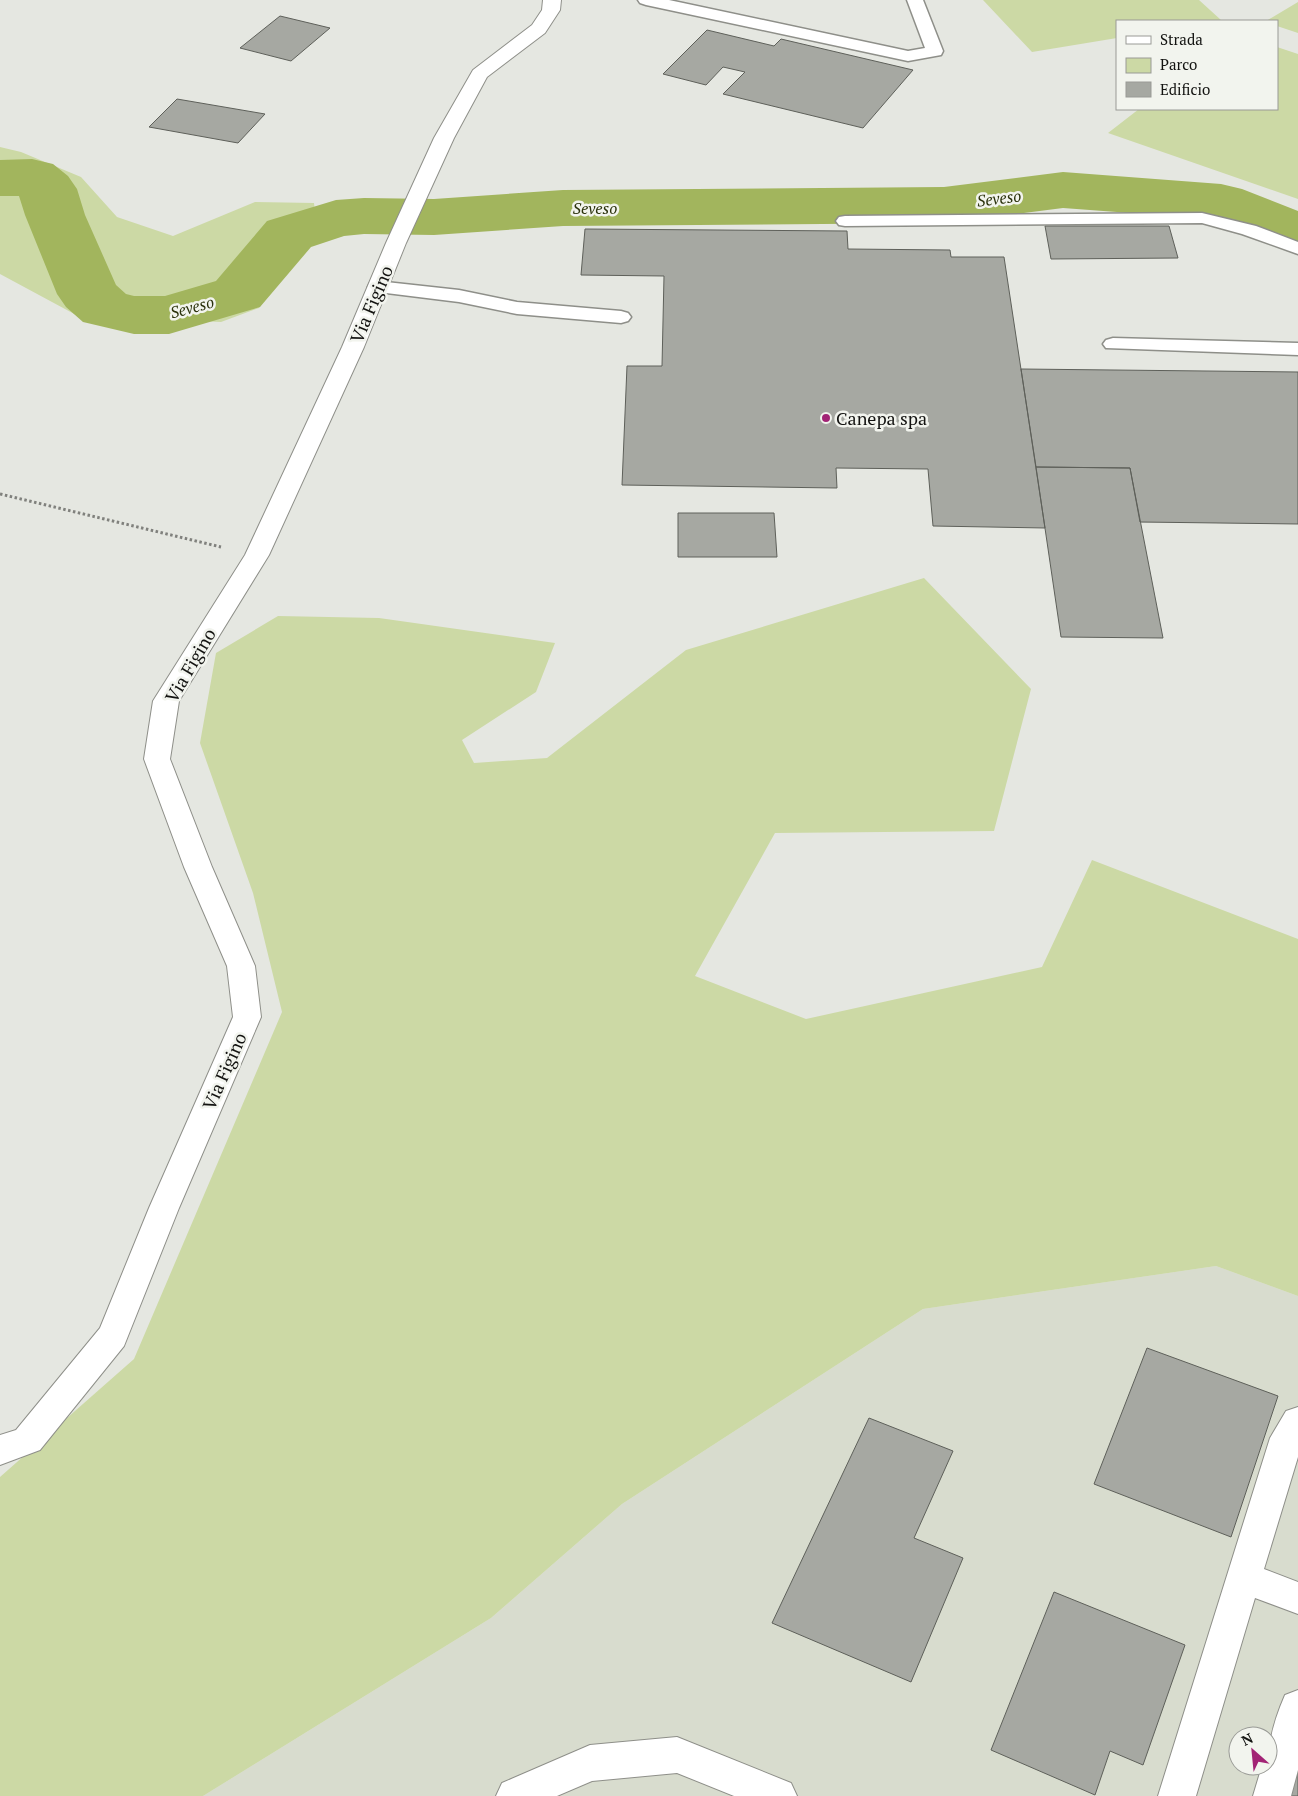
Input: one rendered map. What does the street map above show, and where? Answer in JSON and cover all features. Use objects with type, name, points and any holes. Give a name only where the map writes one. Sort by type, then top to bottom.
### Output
[{"type":"street","name":"Via Figino","points":[[0,1450],[28,1440],[113,1336],[164,1208],[247,1017],[241,966],[198,867],[156,759],[166,701],[257,555],[353,347],[426,174],[480,74],[539,29],[551,10],[552,0]]},
{"type":"street","points":[[1177,1796],[1287,1438],[1298,1420]]},
{"type":"street","points":[[1244,1578],[1298,1598]]},
{"type":"street","points":[[1272,1796],[1298,1707]]},
{"type":"street","points":[[514,1796],[590,1763],[677,1755],[778,1796]]},
{"type":"lane","points":[[646,0],[908,56],[935,51],[914,0]]},
{"type":"lane","points":[[705,13],[721,0]]},
{"type":"lane","points":[[845,221],[1202,218],[1250,230],[1298,248]]},
{"type":"lane","points":[[377,287],[459,296],[517,308],[621,317]]},
{"type":"lane","points":[[1114,344],[1298,349]]},
{"type":"path","points":[[0,494],[257,555]]},
{"type":"shaded area","points":[[1216,1266],[1298,1296],[1298,1796],[203,1796],[491,1618],[622,1504],[923,1309]]},
{"type":"green space","points":[[983,0],[1199,0],[1221,20],[1116,20],[1116,38],[1032,52]]},
{"type":"green space","points":[[1298,2],[1298,33],[1278,26],[1278,20],[1268,20]]},
{"type":"green space","points":[[1278,47],[1298,54],[1298,199],[1108,133],[1138,110],[1278,110]]},
{"type":"green space","points":[[0,147],[21,152],[81,177],[117,217],[173,236],[255,202],[314,203],[317,232],[259,308],[221,322],[78,316],[0,274]]},
{"type":"green space","points":[[924,578],[1031,689],[994,831],[775,833],[695,976],[806,1019],[1042,967],[1092,860],[1298,939],[1298,1296],[1216,1266],[923,1309],[622,1504],[491,1618],[203,1796],[0,1796],[0,1477],[134,1359],[282,1012],[253,893],[200,743],[216,653],[278,616],[379,618],[555,643],[536,692],[462,740],[474,763],[547,758],[686,650]]},
{"type":"building","points":[[280,16],[330,28],[291,61],[240,48]]},
{"type":"building","points":[[707,30],[774,46],[781,39],[913,70],[863,128],[723,94],[745,72],[723,67],[706,85],[663,74]]},
{"type":"building","points":[[177,99],[265,114],[238,143],[149,127]]},
{"type":"building","points":[[1045,226],[1169,226],[1178,258],[1051,259]]},
{"type":"building","name":"Canepa spa","points":[[585,229],[847,231],[848,249],[950,250],[951,257],[1004,257],[1045,528],[933,526],[928,469],[836,468],[837,488],[622,485],[627,366],[662,366],[664,276],[581,275]]},
{"type":"building","points":[[1021,369],[1298,372],[1298,524],[1140,522],[1130,468],[1036,467]]},
{"type":"building","points":[[1036,467],[1130,468],[1163,638],[1061,637]]},
{"type":"building","points":[[678,513],[774,513],[777,557],[678,557]]},
{"type":"building","points":[[1147,1348],[1278,1396],[1231,1537],[1094,1484]]},
{"type":"building","points":[[869,1418],[953,1451],[914,1538],[963,1558],[911,1682],[772,1623]]},
{"type":"building","points":[[1054,1592],[1185,1645],[1143,1765],[1110,1751],[1095,1795],[991,1750]]},
{"type":"building","points":[[1298,1760],[1298,1796],[1287,1796]]},
{"type":"waterway","name":"Seveso","points":[[0,178],[32,177],[47,189],[55,215],[88,294],[105,309],[134,315],[169,315],[238,294],[289,234],[336,218],[364,216],[434,217],[563,208],[944,205],[1063,190],[1221,202],[1298,232]]},
{"type":"place","name":"Canepa spa","points":[[826,418]]}]
